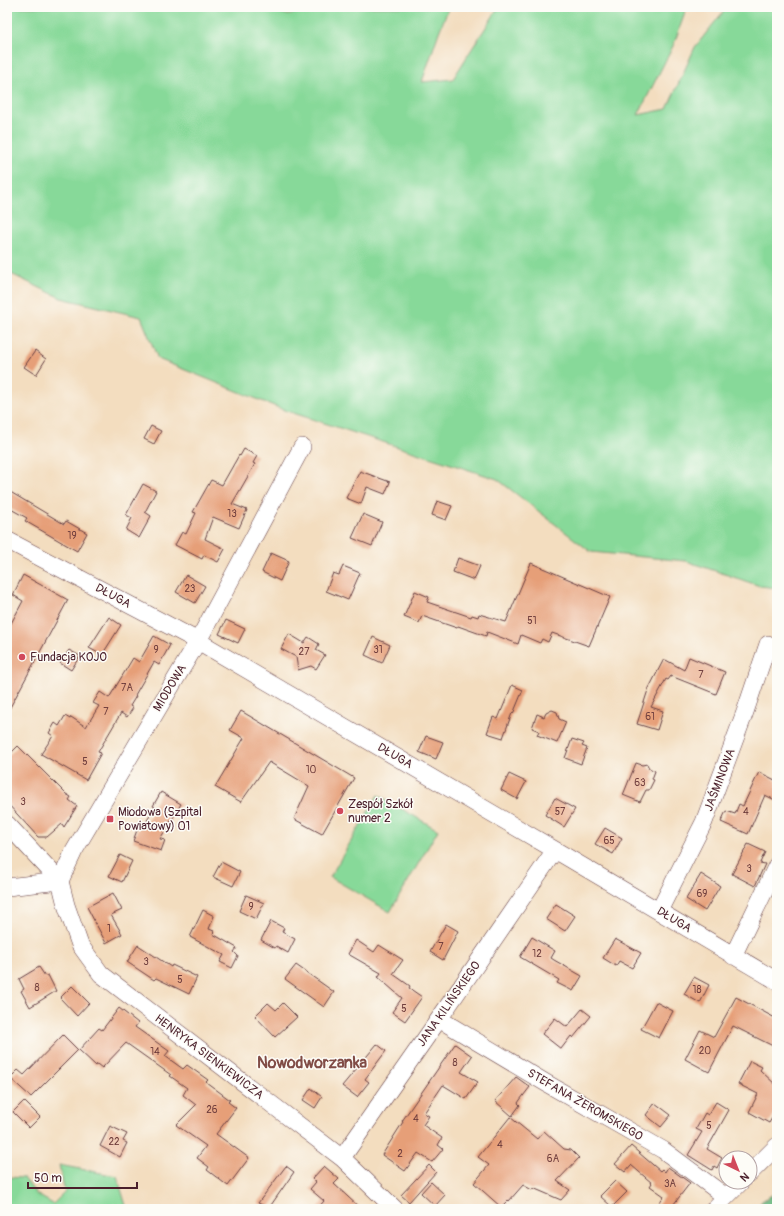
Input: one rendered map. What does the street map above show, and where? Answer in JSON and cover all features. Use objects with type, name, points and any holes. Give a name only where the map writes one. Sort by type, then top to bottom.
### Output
[{"type":"street","name":"MIODOWA","points":[[60,881],[74,851],[198,641],[302,447]]},
{"type":"street","name":"DŁUGA","points":[[7,540],[198,641],[659,911],[777,982]]},
{"type":"street","name":"JAŚMINOWA","points":[[659,911],[704,822],[745,712],[768,644]]},
{"type":"street","points":[[7,824],[60,881]]},
{"type":"street","name":"JANA KILIŃSKIEGO","points":[[342,1158],[555,850]]},
{"type":"street","points":[[733,956],[777,865]]},
{"type":"street","points":[[7,887],[60,881]]},
{"type":"street","name":"HENRYKA SIENKIEWICZA","points":[[60,881],[66,905],[80,945],[101,974],[342,1158],[394,1209]]},
{"type":"street","name":"STEFANA ŻEROMSKIEGO","points":[[439,1019],[546,1084],[663,1150],[726,1197]]},
{"type":"street","points":[[758,1165],[777,1146]]},
{"type":"street","points":[[714,1209],[733,1190]]},
{"type":"green space","points":[[7,7],[263,7],[288,15],[316,7],[449,7],[422,82],[453,79],[499,7],[687,7],[674,44],[638,115],[667,109],[695,47],[727,7],[777,7],[777,588],[760,586],[686,561],[591,552],[497,479],[284,410],[158,359],[141,317],[61,298],[7,272]]},
{"type":"green space","points":[[378,795],[438,830],[390,912],[330,877]]},
{"type":"green space","points":[[59,1165],[117,1176],[127,1209],[7,1209],[7,1177],[24,1178],[36,1194],[53,1204],[65,1192]]},
{"type":"green space","points":[[777,1192],[777,1209],[756,1209],[762,1201]]},
{"type":"building","points":[[35,351],[46,359],[36,375],[24,367]]},
{"type":"building","points":[[151,426],[161,431],[154,444],[144,439]]},
{"type":"building","points":[[244,449],[257,456],[253,463],[255,464],[232,504],[247,510],[239,528],[213,517],[205,539],[225,549],[218,562],[204,555],[202,559],[175,545],[182,532],[186,534],[196,513],[193,512],[211,480],[222,485]]},
{"type":"building","points":[[360,471],[390,482],[385,494],[367,487],[361,504],[346,498]]},
{"type":"building","points":[[143,484],[156,491],[145,512],[151,516],[139,538],[126,530],[132,518],[126,515]]},
{"type":"building","points":[[7,490],[64,524],[66,521],[87,533],[77,551],[25,521],[27,518],[7,507]]},
{"type":"building","points":[[437,501],[452,506],[446,520],[432,515]]},
{"type":"building","points":[[363,514],[382,522],[372,546],[352,538]]},
{"type":"building","points":[[271,553],[289,561],[280,581],[262,572]]},
{"type":"building","points":[[458,558],[480,566],[474,580],[453,572]]},
{"type":"building","points":[[531,563],[610,597],[589,646],[552,633],[548,642],[542,639],[540,643],[521,635],[518,644],[487,632],[486,636],[422,616],[419,623],[404,617],[415,591],[429,597],[427,602],[471,617],[472,615],[478,617],[479,614],[506,622]]},
{"type":"building","points":[[343,566],[360,573],[348,600],[326,591],[333,573],[339,575]]},
{"type":"building","name":"Fundacja KOJO","points":[[23,575],[68,600],[7,713],[7,631],[23,601],[13,595]]},
{"type":"building","points":[[186,575],[205,586],[195,603],[176,592]]},
{"type":"building","points":[[109,617],[121,625],[102,655],[89,648]]},
{"type":"building","points":[[226,620],[245,629],[238,643],[219,634]]},
{"type":"building","points":[[289,634],[304,643],[308,637],[319,644],[316,650],[325,655],[316,669],[311,666],[298,670],[296,657],[281,649]]},
{"type":"building","points":[[154,636],[170,645],[159,665],[154,662],[135,695],[136,696],[130,706],[133,708],[127,717],[121,713],[98,752],[101,753],[86,780],[41,754],[53,736],[49,733],[55,723],[59,726],[65,716],[70,719],[71,717],[86,727],[99,706],[93,703],[100,692],[109,698],[133,658],[139,662]]},
{"type":"building","points":[[373,637],[390,645],[382,663],[365,655]]},
{"type":"building","points":[[69,650],[80,656],[71,670],[60,663]]},
{"type":"building","points":[[689,657],[725,672],[716,694],[671,676],[668,680],[666,679],[651,707],[663,711],[657,730],[637,724],[648,690],[664,659],[684,670]]},
{"type":"building","points":[[512,685],[523,690],[513,714],[512,713],[503,738],[487,733],[493,717],[498,719]]},
{"type":"building","points":[[552,710],[557,712],[559,719],[566,722],[557,743],[537,735],[539,731],[532,728],[537,714],[544,717],[546,713]]},
{"type":"building","points":[[241,711],[354,778],[322,834],[294,819],[309,786],[269,762],[241,802],[215,787],[244,738],[230,730]]},
{"type":"building","points":[[426,736],[443,742],[436,759],[419,752]]},
{"type":"building","points":[[572,739],[584,743],[582,746],[587,748],[581,764],[565,758]]},
{"type":"building","points":[[18,746],[66,794],[71,797],[69,800],[77,806],[64,827],[62,824],[47,837],[38,837],[7,803],[7,757]]},
{"type":"building","points":[[636,763],[642,765],[647,764],[649,768],[655,771],[652,779],[654,780],[649,790],[646,790],[640,802],[623,795]]},
{"type":"building","points":[[759,772],[777,781],[777,801],[765,795],[748,834],[721,822],[726,811],[735,814],[739,804],[743,806]]},
{"type":"building","points":[[509,774],[526,782],[517,799],[501,790]]},
{"type":"building","points":[[161,792],[181,804],[160,839],[165,840],[161,851],[133,841],[140,822],[145,824],[155,807],[153,806]]},
{"type":"building","points":[[555,798],[575,809],[564,827],[545,815]]},
{"type":"building","points":[[605,828],[622,838],[613,854],[595,844]]},
{"type":"building","points":[[748,844],[765,852],[760,863],[765,864],[755,886],[732,874]]},
{"type":"building","points":[[120,855],[132,861],[122,882],[109,876]]},
{"type":"building","points":[[221,862],[240,872],[233,886],[213,877]]},
{"type":"building","points":[[701,874],[720,886],[705,911],[686,899]]},
{"type":"building","points":[[113,893],[122,910],[111,915],[122,934],[106,943],[87,907]]},
{"type":"building","points":[[246,895],[264,903],[256,919],[239,911]]},
{"type":"building","points":[[556,904],[575,916],[565,931],[546,919]]},
{"type":"building","points":[[203,910],[214,916],[209,929],[214,931],[213,934],[237,948],[234,952],[238,956],[232,968],[220,962],[224,955],[190,937]]},
{"type":"building","points":[[271,921],[284,928],[282,932],[295,939],[288,953],[261,940]]},
{"type":"building","points":[[446,924],[458,931],[443,960],[430,952]]},
{"type":"building","points":[[532,937],[555,951],[551,958],[582,976],[573,991],[557,983],[559,980],[520,957]]},
{"type":"building","points":[[615,939],[641,953],[632,968],[619,961],[616,966],[603,958]]},
{"type":"building","points":[[356,940],[374,952],[379,945],[403,960],[393,974],[422,997],[405,1021],[392,1012],[402,998],[378,977],[381,973],[348,954]]},
{"type":"building","points":[[138,945],[171,967],[172,965],[197,977],[189,994],[156,978],[154,980],[127,962]]},
{"type":"building","points":[[296,965],[334,992],[324,1007],[285,979]]},
{"type":"building","points":[[39,967],[45,976],[48,975],[56,991],[30,1007],[21,991],[24,989],[19,979]]},
{"type":"building","points":[[694,977],[709,985],[700,1003],[684,994]]},
{"type":"building","points":[[72,986],[89,1003],[77,1016],[60,998]]},
{"type":"building","points":[[736,997],[777,1019],[777,1048],[733,1026],[709,1072],[685,1059],[700,1030],[714,1037]]},
{"type":"building","points":[[656,1002],[673,1011],[659,1038],[641,1029]]},
{"type":"building","points":[[268,1003],[276,1010],[283,1003],[297,1017],[275,1037],[255,1016]]},
{"type":"building","points":[[119,1008],[138,1023],[135,1027],[169,1051],[165,1056],[183,1069],[187,1065],[208,1080],[206,1082],[230,1100],[228,1102],[236,1108],[216,1134],[249,1158],[228,1186],[207,1170],[209,1167],[197,1158],[206,1146],[176,1125],[196,1105],[183,1095],[187,1088],[126,1043],[102,1068],[97,1064],[96,1066],[79,1050],[99,1028],[102,1030]]},
{"type":"building","points":[[582,1009],[591,1016],[573,1038],[571,1036],[561,1049],[542,1034],[555,1018],[567,1027]]},
{"type":"building","points":[[63,1035],[78,1050],[31,1097],[10,1078],[18,1070],[24,1075]]},
{"type":"building","points":[[377,1044],[386,1051],[365,1079],[369,1082],[357,1097],[342,1086]]},
{"type":"building","points":[[455,1044],[472,1056],[461,1072],[478,1082],[466,1099],[443,1085],[424,1113],[429,1116],[423,1125],[442,1138],[438,1145],[443,1149],[432,1162],[418,1153],[405,1171],[382,1155],[403,1122],[402,1121]]},
{"type":"building","points":[[750,1061],[762,1067],[760,1070],[777,1086],[777,1110],[769,1123],[749,1112],[758,1094],[738,1084]]},
{"type":"building","points":[[516,1077],[530,1087],[518,1103],[520,1105],[512,1116],[495,1101]]},
{"type":"building","points":[[311,1088],[322,1097],[315,1108],[303,1100]]},
{"type":"building","points":[[24,1101],[40,1117],[29,1128],[13,1112]]},
{"type":"building","points":[[716,1102],[729,1110],[707,1149],[718,1156],[718,1166],[717,1168],[714,1166],[712,1170],[688,1155],[702,1132],[696,1129],[705,1113],[708,1115]]},
{"type":"building","points":[[655,1103],[671,1115],[661,1127],[646,1115]]},
{"type":"building","points":[[510,1117],[537,1139],[544,1131],[564,1149],[571,1150],[579,1158],[557,1181],[570,1190],[561,1200],[533,1188],[532,1190],[523,1185],[509,1201],[508,1200],[501,1207],[474,1183],[489,1165],[478,1157]]},
{"type":"building","points":[[110,1126],[127,1134],[123,1141],[127,1143],[120,1157],[100,1146]]},
{"type":"building","points":[[631,1146],[660,1171],[662,1169],[665,1172],[668,1167],[690,1183],[670,1209],[655,1209],[664,1196],[650,1186],[652,1183],[631,1165],[625,1172],[615,1164]]},
{"type":"building","points":[[429,1165],[436,1172],[409,1202],[401,1195]]},
{"type":"building","points":[[286,1166],[294,1172],[269,1208],[258,1203]]},
{"type":"building","points":[[324,1166],[339,1179],[334,1184],[361,1209],[317,1209],[324,1201],[310,1189],[316,1182],[312,1179]]},
{"type":"building","points":[[615,1181],[627,1192],[612,1207],[600,1196]]},
{"type":"building","points":[[431,1182],[445,1195],[435,1206],[421,1193]]},
{"type":"place","name":"Fundacja KOJO","points":[[22,657]]},
{"type":"place","name":"Zespół Szkół numer 2","points":[[340,811]]},
{"type":"place","name":"Miodowa (Szpital Powiatowy) 01","points":[[110,819]]},
{"type":"district","name":"Nowodworzanka","points":[[312,1063]]}]
